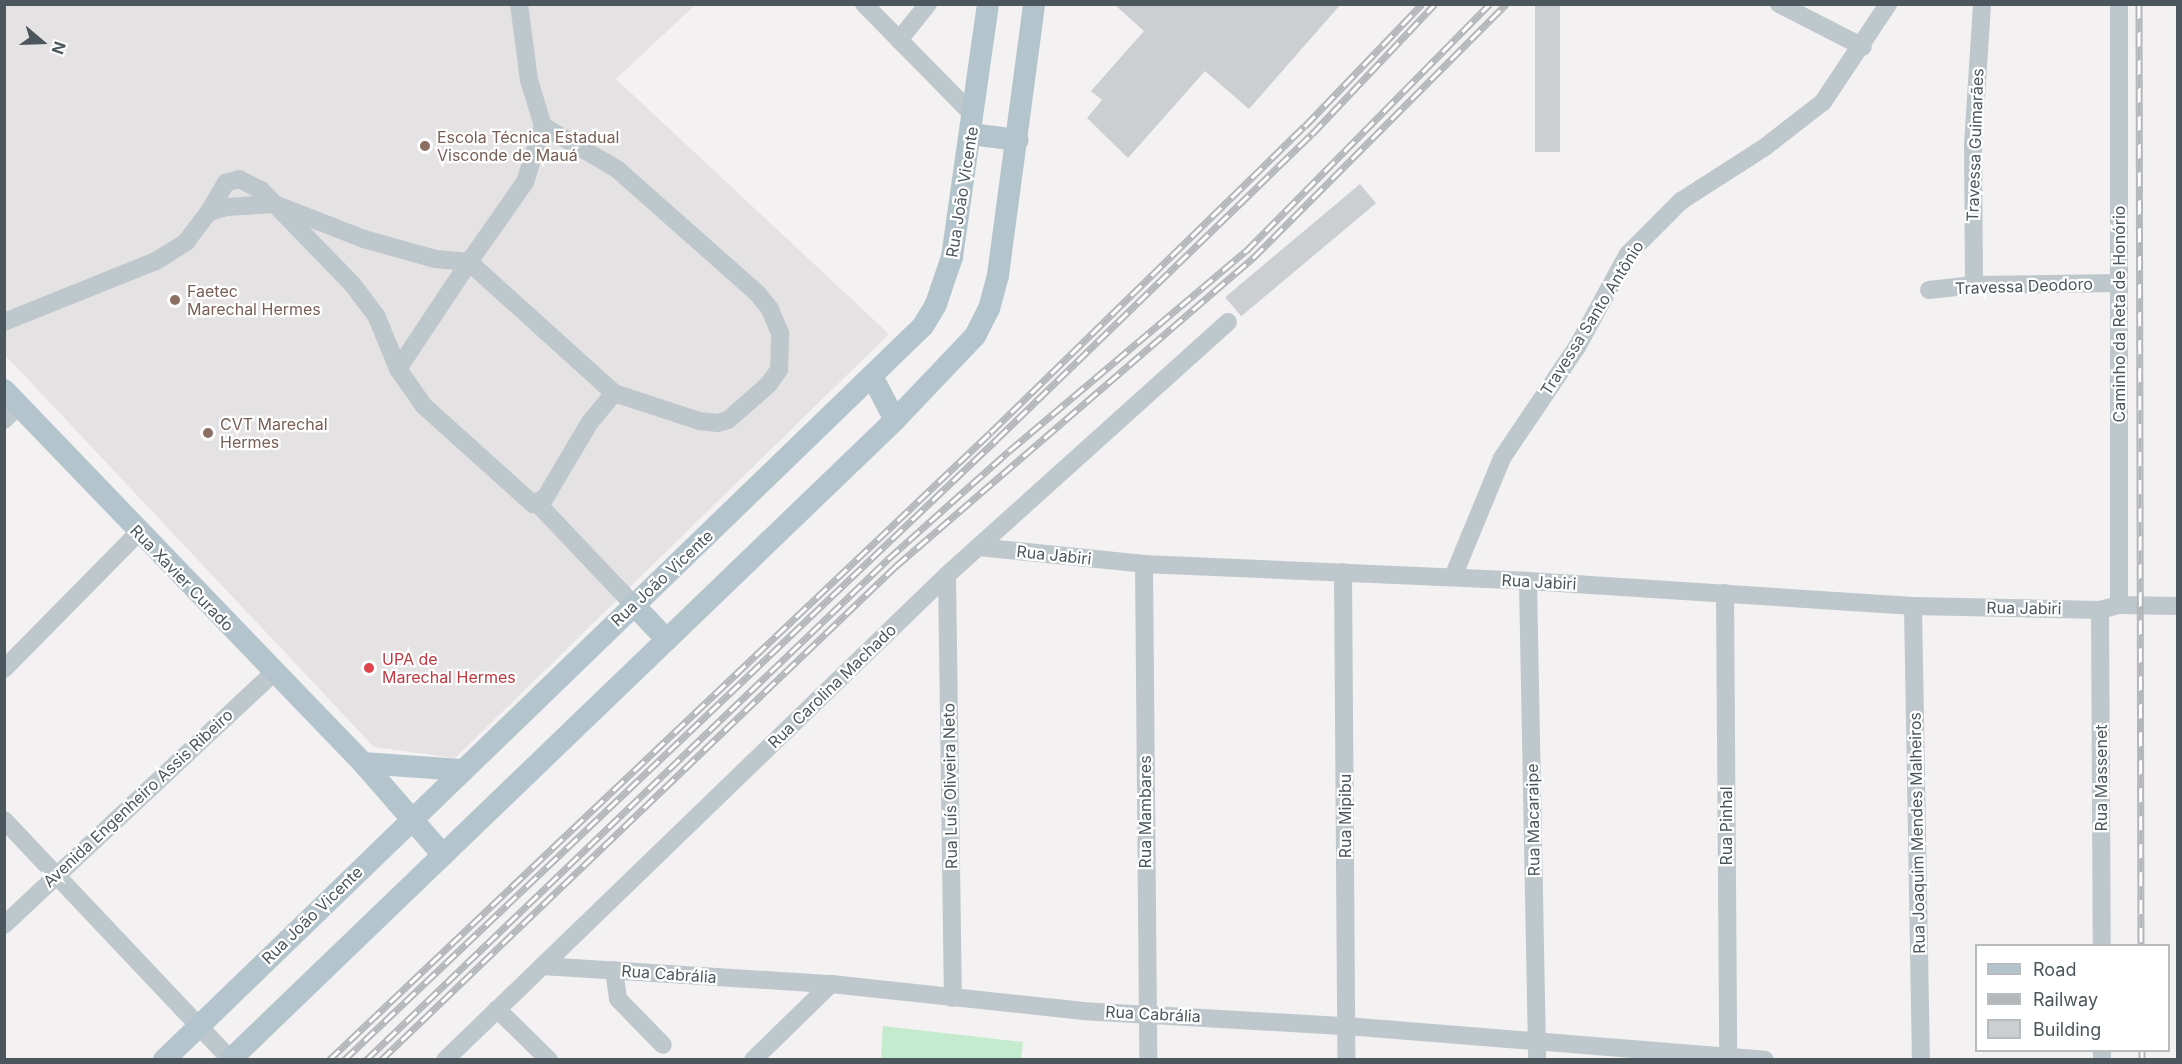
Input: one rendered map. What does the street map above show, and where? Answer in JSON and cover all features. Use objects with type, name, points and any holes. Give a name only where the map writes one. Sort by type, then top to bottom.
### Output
[{"type":"main road","name":"Rua João Vicente","points":[[164,1059],[461,770],[873,378],[923,326],[946,282],[973,125],[988,4]]},
{"type":"main road","points":[[230,1059],[895,420],[955,361],[975,336],[989,309],[1018,140],[1035,4]]},
{"type":"main road","points":[[973,125],[1018,140]]},
{"type":"main road","points":[[873,378],[895,420]]},
{"type":"main road","name":"Rua Xavier Curado","points":[[9,405],[363,763],[443,855]]},
{"type":"main road","points":[[634,605],[667,640]]},
{"type":"main road","points":[[363,763],[461,770]]},
{"type":"street","points":[[399,369],[468,262],[525,182],[543,126],[529,80],[519,4]]},
{"type":"street","points":[[864,4],[973,125]]},
{"type":"street","points":[[898,40],[928,4]]},
{"type":"street","points":[[1779,4],[1863,47]]},
{"type":"street","name":"Travessa Santo Antônio","points":[[1453,577],[1502,458],[1577,347],[1628,255],[1681,201],[1765,147],[1823,102],[1863,47],[1888,4]]},
{"type":"street","name":"Travessa Guimarães","points":[[1974,285],[1973,144],[1982,4]]},
{"type":"street","name":"Caminho da Reta de Honório","points":[[2119,4],[2119,605]]},
{"type":"street","points":[[209,212],[274,204],[364,238],[435,259],[468,262],[614,393],[699,421],[723,422],[776,376],[780,333],[770,309],[757,293],[674,217],[617,169],[543,126]]},
{"type":"street","points":[[8,316],[179,249],[209,212],[223,186],[238,179],[261,190],[353,285],[376,315],[399,369],[424,406],[525,500],[538,504],[634,605]]},
{"type":"street","name":"Travessa Deodoro","points":[[1929,290],[1974,285],[2119,283]]},
{"type":"street","name":"Rua Carolina Machado","points":[[445,1059],[947,575],[1228,322]]},
{"type":"street","points":[[538,504],[545,498],[590,422],[614,393]]},
{"type":"street","points":[[4,669],[138,533]]},
{"type":"street","name":"Rua Jabiri","points":[[978,547],[1144,564],[1528,581],[1913,606],[2100,610]]},
{"type":"street","name":"Rua Mambares","points":[[1144,564],[1148,1059]]},
{"type":"street","name":"Rua Mipibu","points":[[1343,572],[1346,1059]]},
{"type":"street","name":"Rua Luís Oliveira Neto","points":[[947,575],[953,998]]},
{"type":"street","name":"Rua Macaraipe","points":[[1528,581],[1537,1051]]},
{"type":"street","name":"Rua Pinhal","points":[[1725,593],[1728,1059]]},
{"type":"street","points":[[2100,610],[2119,605],[2178,606]]},
{"type":"street","name":"Rua Joaquim Mendes Malheiros","points":[[1913,606],[1921,1059]]},
{"type":"street","name":"Rua Massenet","points":[[2100,610],[2102,944]]},
{"type":"street","name":"Avenida Engenheiro Assis Ribeiro","points":[[4,925],[274,672]]},
{"type":"street","points":[[4,820],[196,1027],[230,1059]]},
{"type":"street","name":"Rua Cabrália","points":[[542,966],[831,984],[953,998],[1346,1026],[1537,1051],[1765,1059]]},
{"type":"street","points":[[614,970],[618,999],[663,1044]]},
{"type":"street","points":[[753,1059],[831,984]]},
{"type":"street","points":[[497,1009],[549,1059]]},
{"type":"shaded area","points":[[5,4],[695,5],[616,79],[889,334],[455,758],[374,747],[5,355]]},
{"type":"green space","points":[[883,1026],[1023,1042],[1021,1059],[881,1059]]},
{"type":"building","points":[[1114,4],[1341,4],[1249,109],[1205,71],[1128,158],[1087,118],[1102,100],[1091,91],[1144,31]]},
{"type":"building","points":[[1535,4],[1560,4],[1560,152],[1535,152]]},
{"type":"building","points":[[1360,184],[1376,203],[1241,316],[1225,297]]},
{"type":"railway","points":[[329,1060],[991,432],[1305,126],[1422,4]]},
{"type":"railway","points":[[344,1060],[997,439],[1312,134],[1435,4]]},
{"type":"railway","points":[[366,1060],[888,559],[1009,451],[1246,251],[1490,4]]},
{"type":"railway","points":[[381,1060],[896,566],[1253,258],[1506,4]]},
{"type":"railway","points":[[2139,4],[2141,944]]},
{"type":"railway","points":[[2142,1052],[2142,1060]]},
{"type":"place","name":"Escola Técnica Estadual Visconde de Mauá","points":[[425,146]]},
{"type":"place","name":"Faetec Marechal Hermes","points":[[175,300]]},
{"type":"place","name":"CVT Marechal Hermes","points":[[208,433]]},
{"type":"place","name":"UPA de Marechal Hermes","points":[[369,668]]}]
